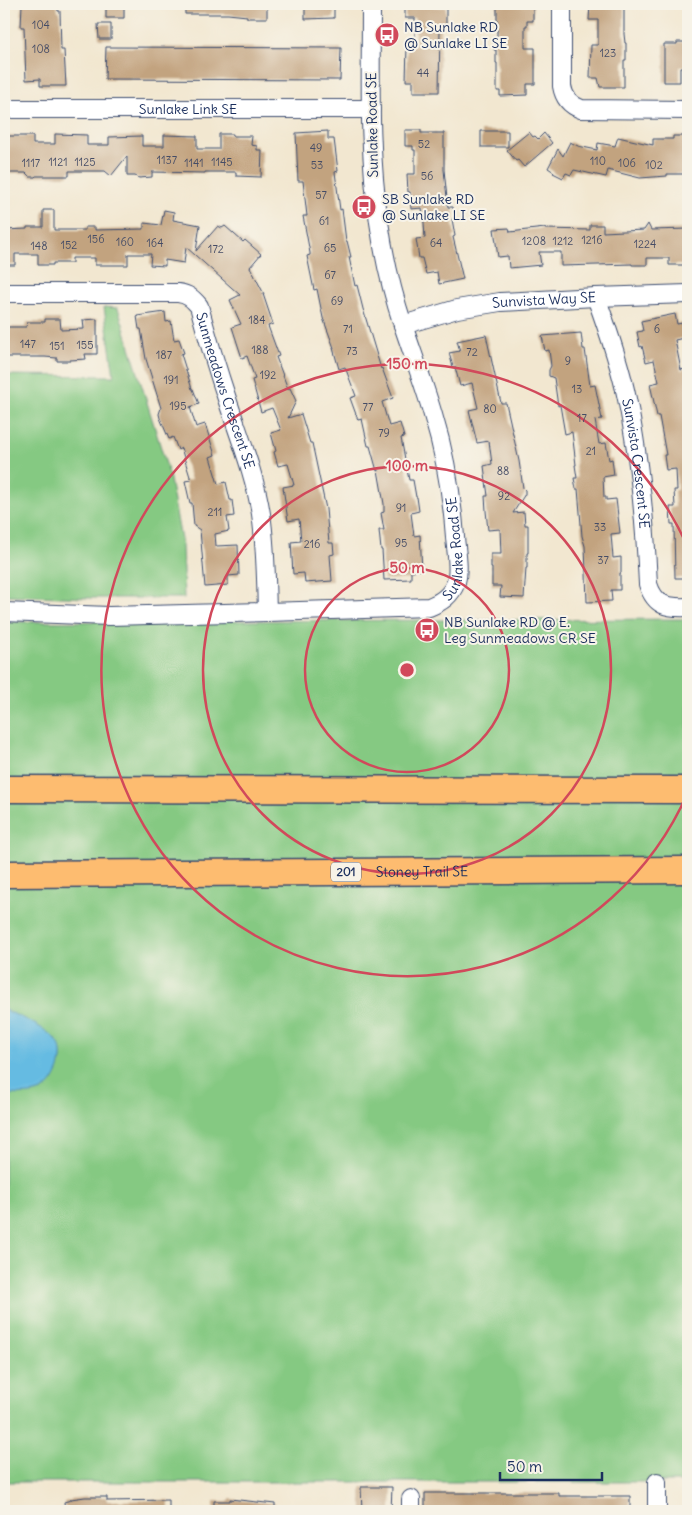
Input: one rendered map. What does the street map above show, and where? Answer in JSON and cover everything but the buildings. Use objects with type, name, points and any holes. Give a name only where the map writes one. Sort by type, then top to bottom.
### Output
[{"type":"highway","points":[[4,789],[684,790]]},
{"type":"highway","name":"Stoney Trail SE","points":[[4,874],[688,870]]},
{"type":"street","name":"Sunlake Road SE","points":[[4,612],[109,616],[429,607],[446,598],[452,590],[457,573],[454,529],[446,471],[434,416],[393,291],[377,213],[373,180],[371,4]]},
{"type":"street","points":[[562,4],[562,86],[568,102],[581,110],[688,110]]},
{"type":"street","name":"Sunlake Link SE","points":[[4,109],[371,109]]},
{"type":"street","name":"Sunmeadows Crescent SE","points":[[4,292],[178,293],[190,296],[196,302],[199,306],[255,485],[266,556],[267,612]]},
{"type":"street","name":"Sunvista Way SE","points":[[403,325],[484,304],[596,297],[688,294]]},
{"type":"street","name":"Sunvista Crescent SE","points":[[596,297],[614,348],[628,406],[639,467],[645,523],[648,584],[651,593],[664,605],[675,608],[688,607]]},
{"type":"street","points":[[657,1482],[657,1511]]},
{"type":"green space","points":[[104,307],[118,308],[169,474],[182,545],[184,598],[90,598],[4,595],[4,375],[114,376]]},
{"type":"green space","points":[[688,619],[688,1482],[4,1482],[4,622]]},
{"type":"water","points":[[4,1009],[51,1035],[60,1047],[61,1062],[55,1077],[51,1084],[39,1092],[4,1094]]},
{"type":"place","name":"NB Sunlake RD @ Sunlake LI SE","points":[[387,35]]},
{"type":"place","name":"SB Sunlake RD @ Sunlake LI SE","points":[[364,207]]},
{"type":"place","name":"NB Sunlake RD @ E. Leg Sunmeadows CR SE","points":[[427,630]]}]
